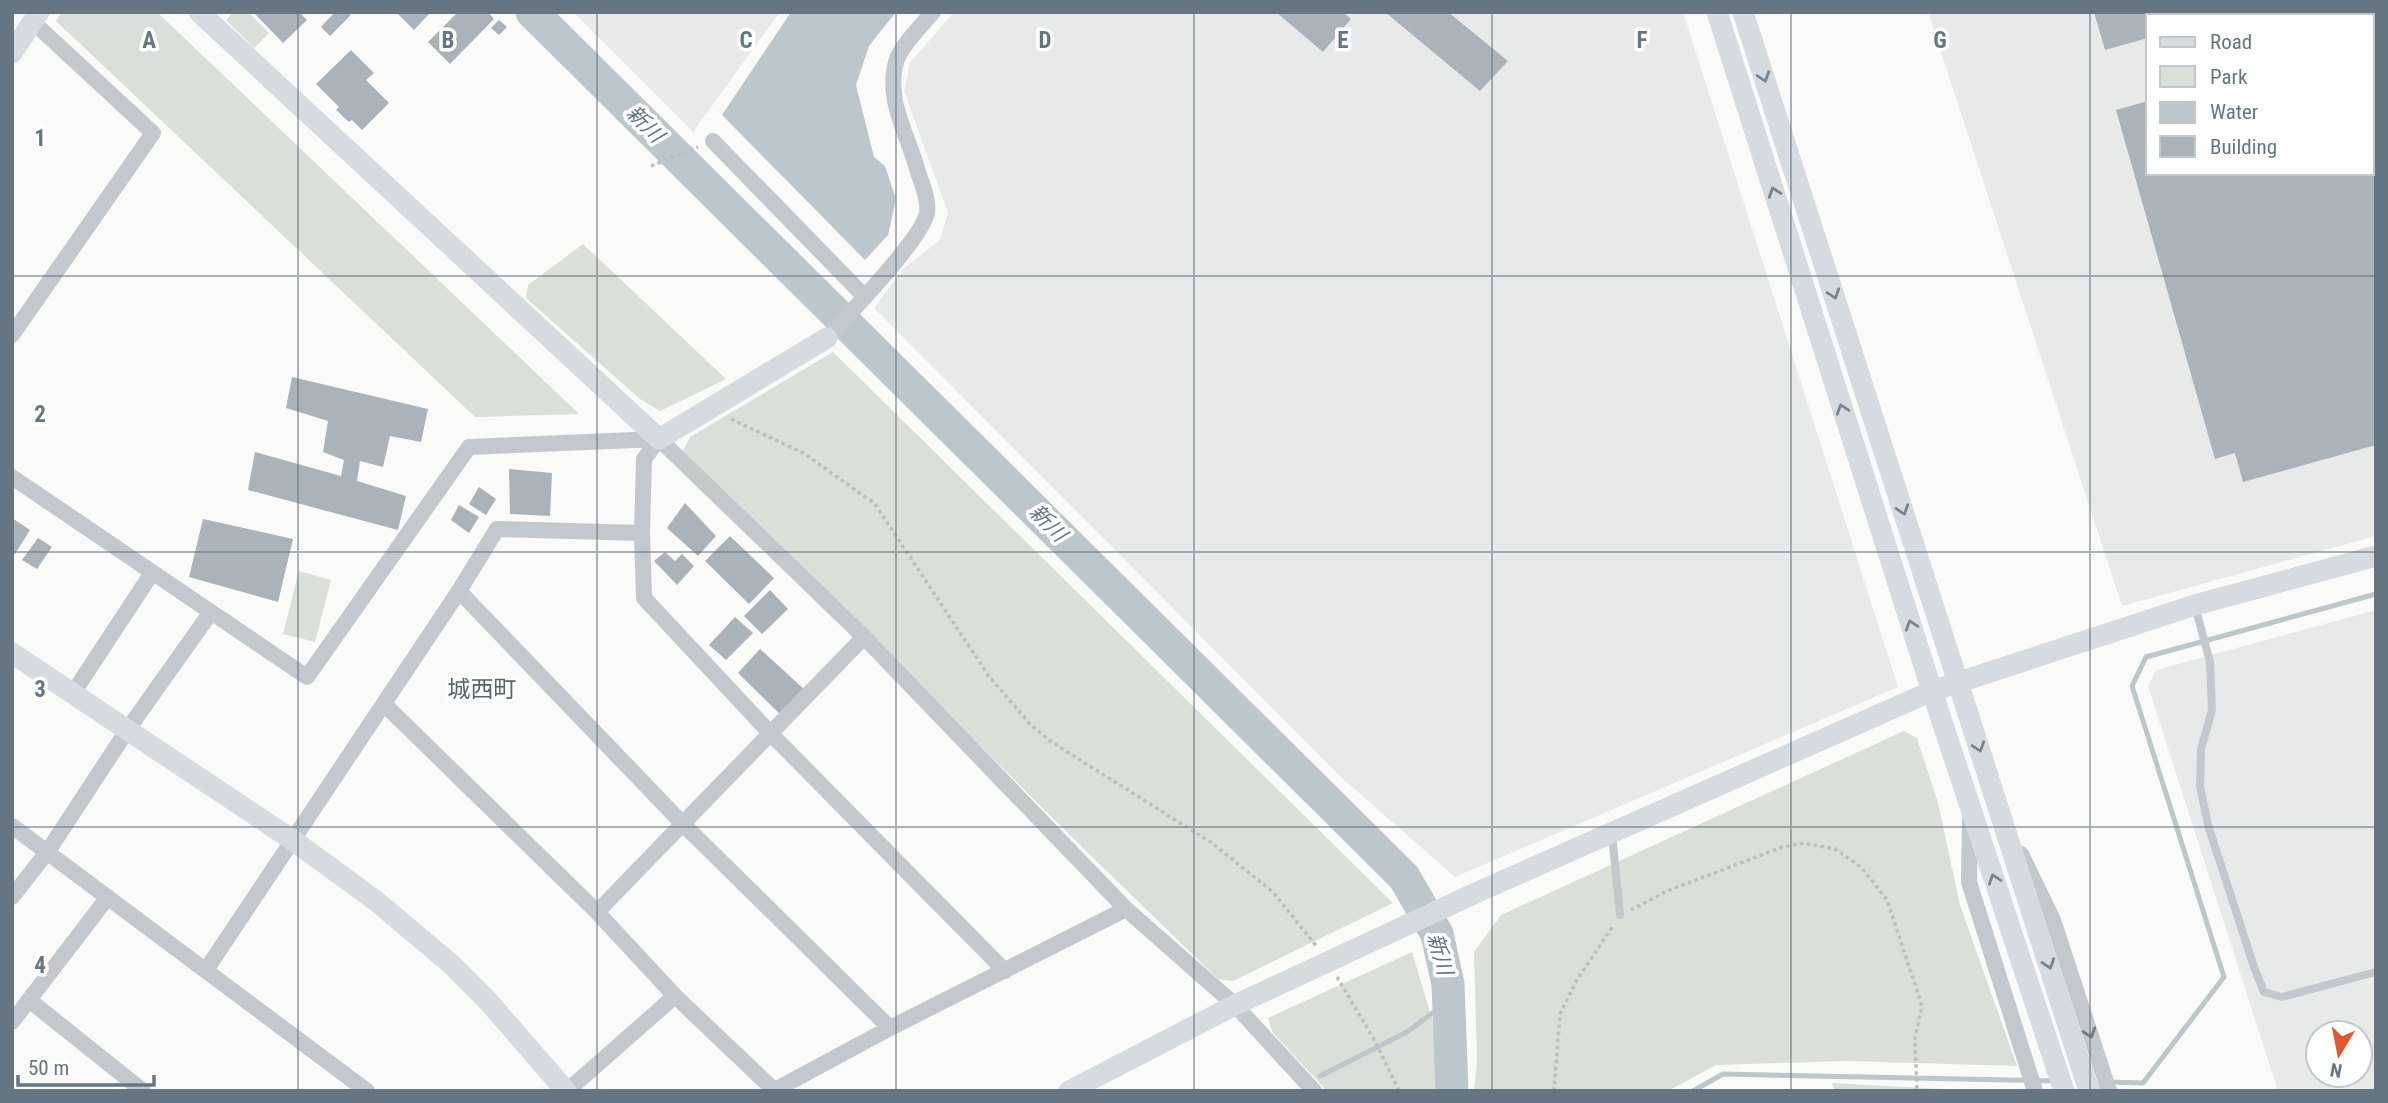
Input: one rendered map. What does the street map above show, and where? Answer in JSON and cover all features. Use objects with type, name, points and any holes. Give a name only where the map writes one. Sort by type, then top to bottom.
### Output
[{"type":"street","points":[[199,12],[659,439],[864,638],[1126,909],[1236,1005],[1313,1090]]},
{"type":"street","points":[[933,12],[897,57],[892,88],[901,125],[923,187],[927,214],[916,235],[866,297],[827,338],[659,439],[644,459],[644,598],[771,734],[1005,971]]},
{"type":"street","points":[[1712,12],[1724,34]]},
{"type":"street","points":[[1717,12],[1932,691],[2064,1091]]},
{"type":"street","points":[[1743,12],[2000,811],[2092,1068],[2109,1091]]},
{"type":"street","points":[[12,53],[36,17],[153,133],[12,335]]},
{"type":"street","points":[[713,141],[866,297]]},
{"type":"street","points":[[12,477],[307,677],[469,447],[659,439]]},
{"type":"street","points":[[206,970],[460,591],[496,529],[642,533]]},
{"type":"street","points":[[1069,1091],[1236,1005],[1480,891],[1932,691],[2195,606],[2376,556]]},
{"type":"street","points":[[73,693],[152,573]]},
{"type":"street","points":[[460,591],[683,824],[890,1028]]},
{"type":"street","points":[[12,897],[48,851],[128,729],[211,612]]},
{"type":"street","points":[[597,912],[864,638]]},
{"type":"street","points":[[12,653],[294,841],[376,901],[451,964],[487,1000],[567,1091],[676,996]]},
{"type":"street","points":[[384,704],[597,912],[676,996],[775,1090],[890,1028],[1126,909]]},
{"type":"street","points":[[1970,805],[1969,882],[2035,1091]]},
{"type":"street","points":[[12,826],[367,1091]]},
{"type":"street","points":[[12,1022],[108,897]]},
{"type":"street","points":[[29,1000],[143,1091]]},
{"type":"street","points":[[2089,1091],[2092,1068]]},
{"type":"lane","points":[[2195,606],[2210,663],[2212,710],[2202,748],[2200,786],[2208,825],[2253,967],[2264,992],[2282,997],[2376,972]]},
{"type":"lane","points":[[1612,833],[1620,915]]},
{"type":"path","points":[[651,166],[713,141]]},
{"type":"path","points":[[710,409],[805,454],[875,505],[988,675],[1030,724],[1049,741],[1212,843],[1273,892],[1329,962],[1376,1043],[1399,1091]]},
{"type":"path","points":[[1553,1091],[1560,1014],[1577,980],[1620,915],[1667,891],[1782,847],[1804,843],[1835,849],[1862,869],[1887,900],[1922,1006],[1914,1038],[1917,1091]]},
{"type":"shaded area","points":[[573,12],[780,12],[693,132]]},
{"type":"shaded area","points":[[954,12],[1683,12],[1898,687],[1455,877],[1342,778],[874,308],[903,269],[940,240],[948,213],[904,91],[910,63]]},
{"type":"shaded area","points":[[1928,12],[2376,12],[2376,536],[2122,606]]},
{"type":"shaded area","points":[[2376,610],[2376,1091],[2278,1091],[2148,686],[2156,670]]},
{"type":"green space","points":[[62,12],[157,12],[579,414],[475,417],[56,21]]},
{"type":"green space","points":[[234,12],[248,12],[269,33],[254,48],[226,20]]},
{"type":"green space","points":[[583,244],[726,379],[660,411],[640,399],[526,298],[528,285]]},
{"type":"green space","points":[[833,352],[1393,903],[1233,981],[1218,979],[683,451],[690,437]]},
{"type":"green space","points":[[299,571],[331,580],[315,642],[283,634]]},
{"type":"green space","points":[[1904,731],[1917,738],[1938,803],[1960,905],[2017,1066],[1847,1061],[1716,1065],[1668,1091],[1474,1091],[1477,1062],[1474,952],[1501,915]]},
{"type":"green space","points":[[1412,952],[1436,1032],[1441,1091],[1327,1091],[1273,1033],[1268,1018]]},
{"type":"green space","points":[[1832,1083],[1980,1091],[1834,1091]]},
{"type":"water","points":[[791,12],[896,12],[869,46],[856,85],[874,157],[885,166],[896,199],[888,235],[865,260],[722,115]]},
{"type":"building","points":[[253,12],[299,12],[307,20],[283,43]]},
{"type":"building","points":[[335,12],[347,12],[351,15],[330,36],[321,27]]},
{"type":"building","points":[[396,12],[431,12],[414,30]]},
{"type":"building","points":[[458,12],[488,12],[494,19],[450,64],[428,42]]},
{"type":"building","points":[[1276,12],[1343,12],[1351,19],[1323,52]]},
{"type":"building","points":[[1385,12],[1448,12],[1508,61],[1480,91]]},
{"type":"building","points":[[2094,12],[2160,12],[2146,14],[2146,39],[2105,50]]},
{"type":"building","points":[[2179,12],[2242,12],[2239,14]]},
{"type":"building","points":[[499,20],[507,27],[499,35],[491,28]]},
{"type":"building","points":[[2374,38],[2376,445],[2243,482],[2235,453],[2215,459],[2116,110],[2146,102],[2146,175],[2374,175]]},
{"type":"building","points":[[351,50],[374,73],[366,80],[389,103],[362,130],[336,110],[339,107],[316,84]]},
{"type":"building","points":[[292,377],[428,409],[421,442],[390,436],[383,467],[360,461],[357,481],[406,496],[398,530],[248,490],[255,452],[341,476],[344,460],[323,452],[328,421],[286,408]]},
{"type":"building","points":[[509,469],[552,473],[550,516],[510,514]]},
{"type":"building","points":[[479,487],[496,499],[486,515],[469,504]]},
{"type":"building","points":[[685,503],[716,536],[698,556],[667,528]]},
{"type":"building","points":[[459,505],[479,517],[469,533],[451,520]]},
{"type":"building","points":[[12,518],[30,530],[15,554],[12,552]]},
{"type":"building","points":[[203,519],[293,539],[278,602],[189,577]]},
{"type":"building","points":[[730,536],[774,578],[749,604],[705,561]]},
{"type":"building","points":[[38,538],[52,547],[37,569],[22,560]]},
{"type":"building","points":[[665,552],[675,561],[682,554],[694,566],[677,585],[654,561]]},
{"type":"building","points":[[770,590],[788,609],[762,634],[744,616]]},
{"type":"building","points":[[735,617],[753,633],[726,660],[709,645]]},
{"type":"building","points":[[760,649],[806,691],[782,716],[738,673]]},
{"type":"waterway","name":"新川","points":[[532,12],[1404,877],[1437,934],[1448,984],[1452,1091]]},
{"type":"waterway","points":[[2108,1082],[2143,1083],[2224,977],[2132,686],[2146,657],[2376,594]]},
{"type":"waterway","points":[[1320,1076],[1407,1032],[1449,1001]]},
{"type":"waterway","points":[[1693,1091],[1723,1074],[2056,1081]]},
{"type":"district","name":"城西町","points":[[482,689]]}]
